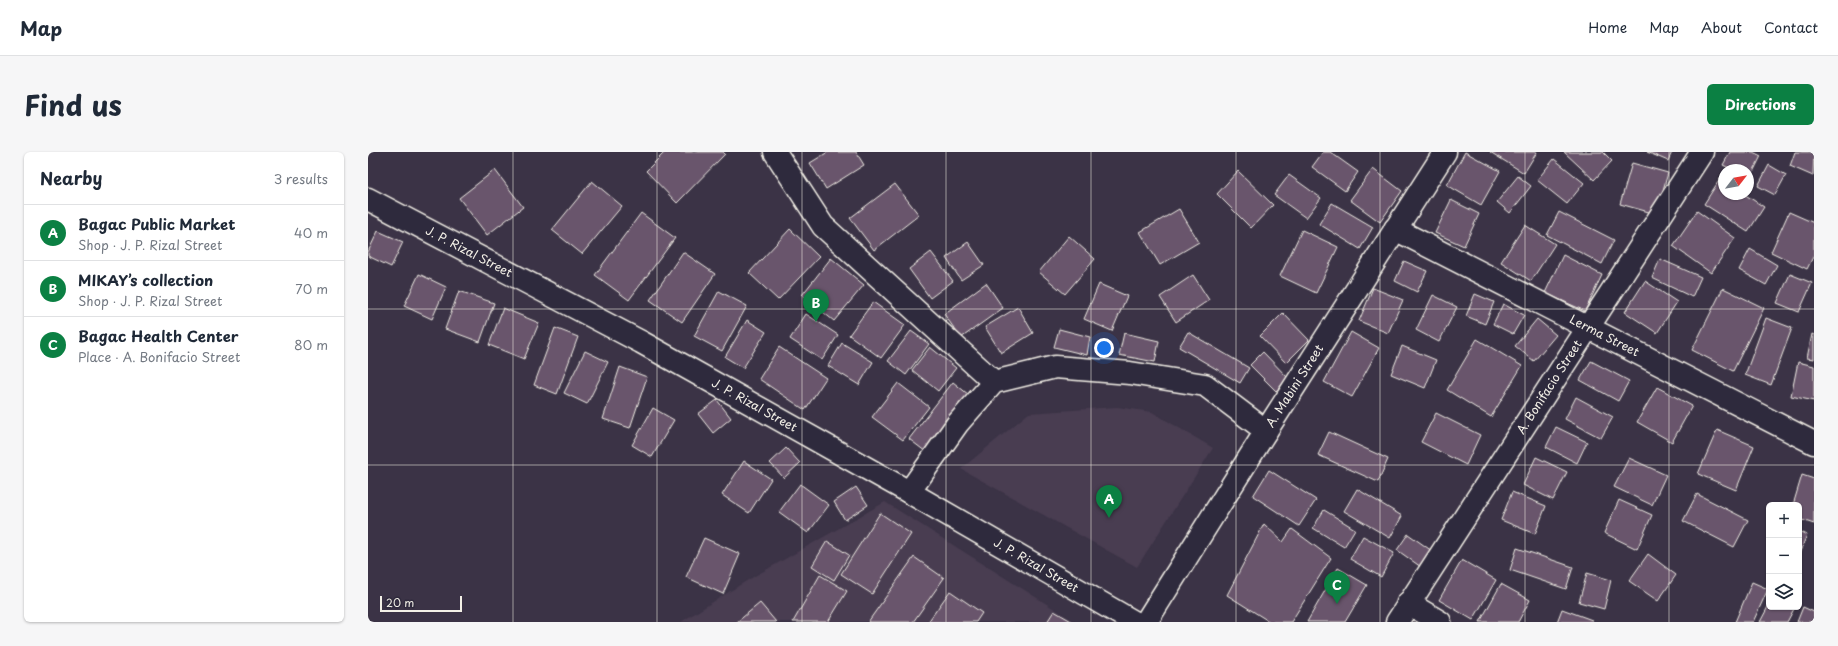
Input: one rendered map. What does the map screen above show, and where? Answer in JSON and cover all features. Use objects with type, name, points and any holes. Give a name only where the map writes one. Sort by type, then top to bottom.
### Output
[{"type":"street","points":[[775,152],[823,226],[994,382]]},
{"type":"street","name":"A. Mabini Street","points":[[1146,622],[1266,430],[1445,152]]},
{"type":"street","name":"A. Bonifacio Street","points":[[1396,622],[1702,152]]},
{"type":"street","name":"J. P. Rizal Street","points":[[368,199],[641,342],[909,492],[1134,622]]},
{"type":"street","name":"Lerma Street","points":[[1395,229],[1814,443]]},
{"type":"street","points":[[909,492],[958,423],[994,382],[1055,367],[1130,373],[1205,385],[1266,430]]},
{"type":"street","points":[[1408,603],[1440,622]]},
{"type":"shaded area","points":[[1117,407],[1152,412],[1213,448],[1137,567],[961,469],[1029,413]]},
{"type":"shaded area","points":[[885,502],[1075,622],[681,622],[748,580]]},
{"type":"building","points":[[665,152],[723,152],[725,154],[677,203],[646,171]]},
{"type":"building","points":[[828,152],[856,152],[864,165],[826,189],[810,163]]},
{"type":"building","points":[[1323,152],[1330,152],[1358,172],[1345,191],[1312,167]]},
{"type":"building","points":[[1465,152],[1500,171],[1481,205],[1447,185]]},
{"type":"building","points":[[1490,152],[1537,152],[1524,173]]},
{"type":"building","points":[[1564,152],[1603,152],[1612,161],[1594,180]]},
{"type":"building","points":[[1647,152],[1672,152],[1668,161]]},
{"type":"building","points":[[1730,152],[1753,152],[1761,156],[1754,170],[1754,164],[1724,164]]},
{"type":"building","points":[[1795,152],[1814,152],[1813,176],[1790,166]]},
{"type":"building","points":[[1554,159],[1584,183],[1567,204],[1537,180]]},
{"type":"building","points":[[1632,163],[1668,173],[1656,214],[1620,204]]},
{"type":"building","points":[[1769,165],[1786,175],[1775,195],[1758,186]]},
{"type":"building","points":[[1373,169],[1402,191],[1380,222],[1350,200]]},
{"type":"building","points":[[495,170],[523,207],[487,235],[459,198]]},
{"type":"building","points":[[1238,171],[1273,205],[1251,228],[1217,194]]},
{"type":"building","points":[[1289,175],[1321,198],[1306,218],[1274,195]]},
{"type":"building","points":[[1518,176],[1531,186],[1510,213],[1497,202]]},
{"type":"building","points":[[592,181],[622,206],[582,254],[552,230]]},
{"type":"building","points":[[1718,182],[1718,200],[1753,200],[1764,207],[1748,232],[1704,204]]},
{"type":"building","points":[[895,184],[919,215],[874,250],[850,218]]},
{"type":"building","points":[[1451,200],[1479,214],[1464,246],[1435,233]]},
{"type":"building","points":[[1332,203],[1373,227],[1360,249],[1319,224]]},
{"type":"building","points":[[1179,209],[1199,242],[1160,265],[1140,232]]},
{"type":"building","points":[[1697,211],[1735,238],[1711,273],[1673,246]]},
{"type":"building","points":[[1559,212],[1614,240],[1602,264],[1547,235]]},
{"type":"building","points":[[1789,212],[1814,223],[1814,255],[1807,269],[1771,252]]},
{"type":"building","points":[[641,213],[675,238],[629,300],[595,275]]},
{"type":"building","points":[[1525,225],[1555,244],[1531,281],[1501,262]]},
{"type":"building","points":[[790,229],[819,257],[778,300],[749,273]]},
{"type":"building","points":[[1302,230],[1338,247],[1316,293],[1280,276]]},
{"type":"building","points":[[378,231],[403,242],[391,267],[368,256],[368,252]]},
{"type":"building","points":[[1069,236],[1095,259],[1065,294],[1039,272]]},
{"type":"building","points":[[968,242],[984,265],[961,280],[946,258]]},
{"type":"building","points":[[1750,249],[1777,265],[1766,285],[1739,270]]},
{"type":"building","points":[[683,252],[715,274],[682,322],[650,300]]},
{"type":"building","points":[[931,252],[953,281],[930,298],[909,269]]},
{"type":"building","points":[[1563,255],[1602,275],[1585,311],[1545,293]]},
{"type":"building","points":[[831,258],[864,285],[834,321],[802,295]]},
{"type":"building","points":[[1660,259],[1701,277],[1692,297],[1652,278]]},
{"type":"building","points":[[1404,261],[1427,271],[1417,292],[1395,281]]},
{"type":"building","points":[[419,274],[446,287],[432,319],[404,306]]},
{"type":"building","points":[[1790,274],[1812,283],[1799,312],[1777,303]]},
{"type":"building","points":[[1193,275],[1209,300],[1176,322],[1160,297]]},
{"type":"building","points":[[1645,281],[1677,302],[1657,333],[1625,312]]},
{"type":"building","points":[[986,283],[1003,308],[961,338],[944,314]]},
{"type":"building","points":[[1099,284],[1127,296],[1112,331],[1084,319]]},
{"type":"building","points":[[1373,288],[1403,300],[1388,333],[1359,321]]},
{"type":"building","points":[[1723,288],[1764,308],[1733,371],[1692,350]]},
{"type":"building","points":[[459,291],[494,303],[480,342],[445,329]]},
{"type":"building","points":[[719,291],[747,306],[722,351],[694,336]]},
{"type":"building","points":[[1475,294],[1494,302],[1485,324],[1466,316]]},
{"type":"building","points":[[1433,295],[1457,307],[1439,342],[1416,330]]},
{"type":"building","points":[[873,302],[905,325],[881,358],[849,335]]},
{"type":"building","points":[[1503,304],[1524,315],[1513,334],[1493,324]]},
{"type":"building","points":[[1018,307],[1033,333],[1001,353],[985,327]]},
{"type":"building","points":[[503,308],[539,323],[524,359],[489,345]]},
{"type":"building","points":[[1283,313],[1309,340],[1286,363],[1260,336]]},
{"type":"building","points":[[806,314],[838,335],[822,360],[790,339]]},
{"type":"building","points":[[1766,318],[1792,328],[1771,385],[1745,375]]},
{"type":"building","points":[[1537,319],[1556,335],[1534,361],[1515,346]]},
{"type":"building","points":[[747,320],[766,332],[743,368],[725,357]]},
{"type":"building","points":[[555,328],[578,337],[557,394],[534,385]]},
{"type":"building","points":[[1059,329],[1090,337],[1087,355],[1054,347]]},
{"type":"building","points":[[911,331],[929,344],[906,375],[888,361]]},
{"type":"building","points":[[1188,332],[1249,368],[1240,383],[1179,347]]},
{"type":"building","points":[[1351,332],[1379,348],[1352,397],[1324,382]]},
{"type":"building","points":[[1124,333],[1159,341],[1155,362],[1119,355]]},
{"type":"building","points":[[1812,334],[1814,335],[1814,359],[1807,358]]},
{"type":"building","points":[[1477,339],[1522,366],[1491,417],[1447,390]]},
{"type":"building","points":[[842,343],[873,362],[859,385],[828,366]]},
{"type":"building","points":[[1402,346],[1436,360],[1425,388],[1391,374]]},
{"type":"building","points":[[779,347],[826,378],[805,410],[759,379]]},
{"type":"building","points":[[930,347],[956,368],[938,391],[912,370]]},
{"type":"building","points":[[585,351],[608,362],[587,404],[564,393]]},
{"type":"building","points":[[1263,352],[1288,378],[1276,391],[1250,365]]},
{"type":"building","points":[[1591,361],[1629,381],[1618,401],[1580,380]]},
{"type":"building","points":[[1798,362],[1814,366],[1814,401],[1791,396]]},
{"type":"building","points":[[620,367],[647,377],[630,428],[603,419]]},
{"type":"building","points":[[953,382],[974,399],[930,455],[909,439]]},
{"type":"building","points":[[898,383],[929,407],[903,440],[872,417]]},
{"type":"building","points":[[1657,387],[1692,406],[1672,442],[1637,422]]},
{"type":"building","points":[[1576,397],[1613,417],[1601,438],[1565,419]]},
{"type":"building","points":[[717,400],[731,418],[713,433],[698,414]]},
{"type":"building","points":[[653,408],[674,420],[652,457],[632,445]]},
{"type":"building","points":[[1436,413],[1480,435],[1466,465],[1421,442]]},
{"type":"building","points":[[1556,427],[1587,442],[1577,463],[1546,447]]},
{"type":"building","points":[[1717,430],[1754,446],[1736,490],[1698,474]]},
{"type":"building","points":[[1329,432],[1388,459],[1378,482],[1318,455]]},
{"type":"building","points":[[786,448],[800,463],[784,478],[770,463]]},
{"type":"building","points":[[1536,457],[1567,472],[1553,500],[1523,485]]},
{"type":"building","points":[[1629,458],[1666,475],[1652,505],[1614,487]]},
{"type":"building","points":[[744,461],[771,479],[749,513],[722,495]]},
{"type":"building","points":[[1269,470],[1316,500],[1299,526],[1253,496]]},
{"type":"building","points":[[1802,475],[1814,479],[1814,524],[1802,520],[1802,502],[1794,502]]},
{"type":"building","points":[[800,484],[829,505],[808,533],[779,512]]},
{"type":"building","points":[[856,487],[868,505],[845,520],[834,502]]},
{"type":"building","points":[[1357,489],[1402,516],[1390,538],[1344,511]]},
{"type":"building","points":[[1512,492],[1546,506],[1535,534],[1501,520]]},
{"type":"building","points":[[1697,494],[1748,520],[1734,547],[1683,521]]},
{"type":"building","points":[[1619,500],[1652,515],[1637,549],[1604,533]]},
{"type":"building","points":[[1324,510],[1355,529],[1344,547],[1313,528]]},
{"type":"building","points":[[880,513],[911,534],[872,594],[841,574]]},
{"type":"building","points":[[1264,524],[1283,542],[1292,529],[1331,558],[1291,622],[1270,622],[1227,595]]},
{"type":"building","points":[[1802,532],[1807,535],[1802,547]]},
{"type":"building","points":[[1408,534],[1432,551],[1421,567],[1397,550]]},
{"type":"building","points":[[1363,536],[1394,553],[1381,577],[1350,559]]},
{"type":"building","points":[[704,538],[740,554],[723,594],[686,577]]},
{"type":"building","points":[[827,541],[849,555],[834,580],[812,566]]},
{"type":"building","points":[[1517,548],[1573,567],[1566,589],[1510,570]]},
{"type":"building","points":[[1648,554],[1676,575],[1658,601],[1629,581]]},
{"type":"building","points":[[914,557],[944,578],[913,622],[868,622]]},
{"type":"building","points":[[1462,560],[1496,580],[1473,620],[1439,600]]},
{"type":"building","points":[[1338,568],[1367,585],[1345,622],[1307,622]]},
{"type":"building","points":[[1587,573],[1611,580],[1604,609],[1579,602]]},
{"type":"building","points":[[820,575],[847,591],[828,622],[793,622]]},
{"type":"building","points":[[1752,582],[1766,588],[1766,593],[1753,622],[1735,622]]},
{"type":"building","points":[[1501,584],[1530,600],[1518,622],[1480,622]]},
{"type":"building","points":[[950,591],[982,613],[976,622],[928,622]]},
{"type":"building","points":[[760,603],[776,622],[737,622]]},
{"type":"building","points":[[1803,607],[1814,612],[1814,622],[1797,622]]},
{"type":"building","points":[[1562,609],[1592,620],[1592,622],[1557,622]]},
{"type":"building","points":[[1766,610],[1793,610],[1787,622],[1760,622]]},
{"type":"building","points":[[1054,611],[1073,622],[1047,622]]},
{"type":"place","name":"MIKAY’s collection","points":[[816,322]]},
{"type":"place","name":"Bagac Public Market","points":[[1109,518]]},
{"type":"place","name":"Bagac Health Center","points":[[1337,604]]}]
